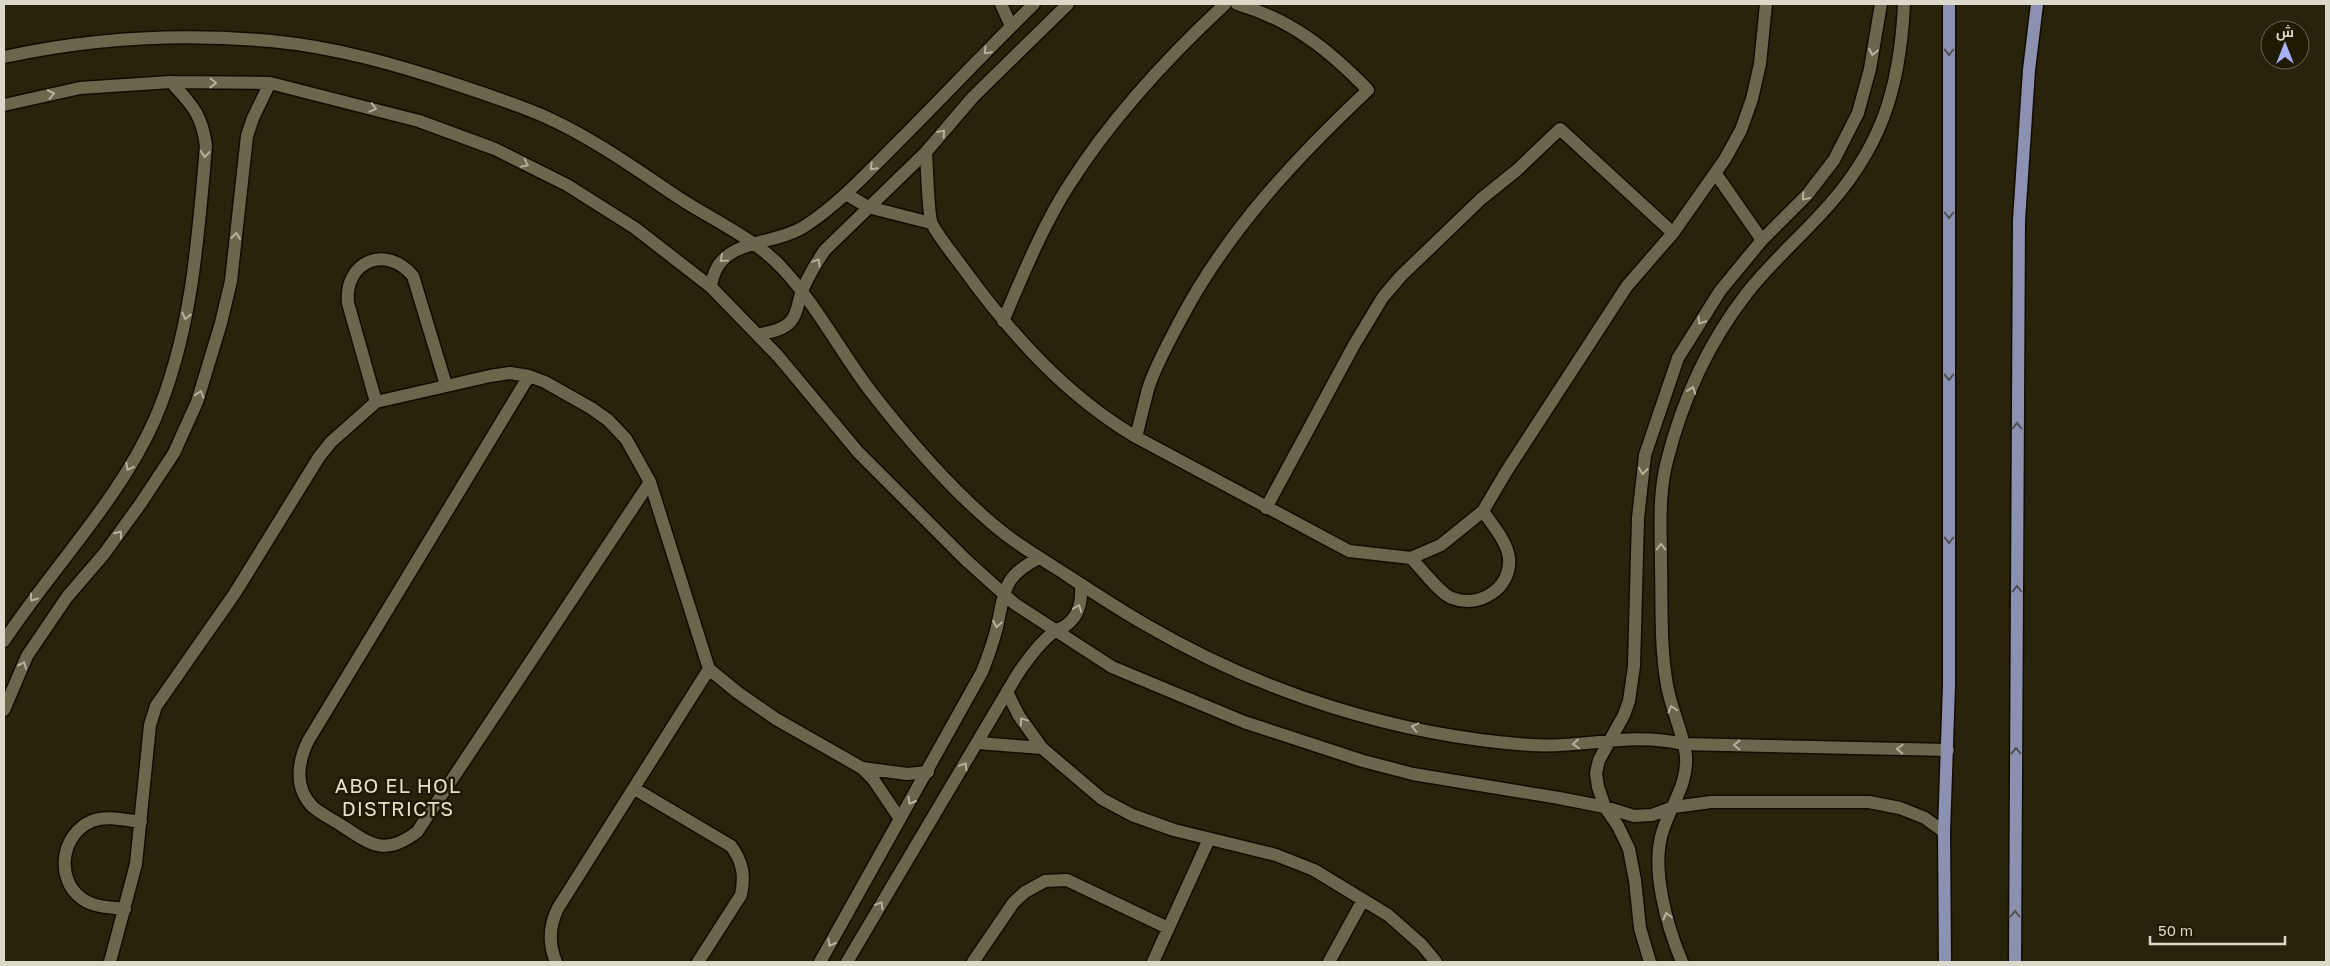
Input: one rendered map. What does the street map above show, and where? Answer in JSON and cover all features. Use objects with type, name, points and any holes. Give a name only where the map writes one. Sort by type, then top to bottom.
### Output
[{"type":"main road","points":[[1945,962],[1944,832],[1948,750],[1949,4]]},
{"type":"main road","points":[[2015,962],[2018,229],[2023,148],[2037,4]]},
{"type":"street","points":[[1001,4],[1011,26]]},
{"type":"street","points":[[711,287],[712,274],[724,256],[752,244],[789,235],[806,226],[846,194],[1034,4]]},
{"type":"street","points":[[758,335],[785,326],[791,321],[815,263],[825,250],[926,152],[973,97],[1068,4]]},
{"type":"street","points":[[1003,321],[1034,250],[1064,194],[1105,133],[1158,70],[1225,4]]},
{"type":"street","points":[[1136,437],[1149,388],[1170,338],[1196,290],[1226,245],[1259,202],[1368,90],[1338,59],[1296,28],[1237,4]]},
{"type":"street","points":[[926,152],[931,223],[1003,321],[1049,370],[1073,392],[1107,419],[1136,437],[1349,551],[1411,558],[1441,545],[1483,511],[1506,472],[1627,286],[1673,233],[1716,174],[1740,130],[1752,99],[1760,64],[1766,4]]},
{"type":"street","points":[[1650,962],[1640,928],[1635,880],[1629,849],[1618,826],[1604,807],[1596,773],[1599,760],[1629,702],[1634,666],[1638,518],[1645,455],[1678,358],[1720,292],[1762,240],[1808,195],[1829,167],[1858,113],[1870,69],[1881,4]]},
{"type":"street","points":[[1682,962],[1675,945],[1665,908],[1658,856],[1664,827],[1674,807],[1686,773],[1683,744],[1673,712],[1662,650],[1661,501],[1666,463],[1679,422],[1708,350],[1748,292],[1852,178],[1880,129],[1895,80],[1902,48],[1904,4]]},
{"type":"street","points":[[4,57],[42,48],[119,40],[194,37],[275,41],[348,54],[434,77],[550,119],[619,158],[764,251],[782,267],[869,389],[919,450],[990,522],[1040,558],[1147,626],[1194,652],[1268,683],[1341,710],[1419,729],[1502,742],[1555,746],[1646,738],[1683,744],[1948,750]]},
{"type":"street","points":[[4,641],[42,585],[95,519],[124,474],[154,420],[177,359],[193,275],[206,146],[204,126],[198,115],[171,82]]},
{"type":"street","points":[[4,105],[80,88],[171,82],[270,84],[419,121],[495,149],[567,185],[635,228],[711,287],[758,335],[820,404],[858,452],[1002,594],[1055,631],[1112,667],[1236,719],[1314,746],[1413,774],[1604,807],[1634,816],[1652,815],[1674,807],[1711,802],[1870,802],[1908,811],[1925,818],[1944,832]]},
{"type":"street","points":[[958,82],[973,97]]},
{"type":"street","points":[[4,710],[27,656],[68,597],[104,554],[146,496],[174,453],[197,402],[221,323],[230,281],[247,136],[253,118],[270,84]]},
{"type":"street","points":[[1266,508],[1354,345],[1382,298],[1401,276],[1481,199],[1517,170],[1560,129],[1673,233]]},
{"type":"street","points":[[1716,174],[1762,240]]},
{"type":"street","points":[[846,194],[868,207],[931,223]]},
{"type":"street","points":[[376,402],[348,303],[347,292],[349,281],[355,271],[364,264],[374,260],[385,259],[396,262],[406,268],[413,276],[446,385]]},
{"type":"street","points":[[112,962],[136,864],[142,822],[150,725],[156,706],[235,592],[319,457],[331,442],[376,402],[446,385],[510,374],[529,376],[553,386],[608,420],[626,439],[650,482],[709,669],[737,692],[776,719],[862,768],[873,779],[900,819]]},
{"type":"street","points":[[529,376],[304,749],[298,774],[302,791],[312,806],[370,844],[382,846],[395,844],[417,832],[650,482]]},
{"type":"street","points":[[1411,558],[1450,598],[1463,602],[1491,595],[1501,585],[1508,572],[1509,558],[1505,544],[1483,511]]},
{"type":"street","points":[[820,962],[928,772],[982,672],[997,626],[1002,594],[1022,569],[1040,558]]},
{"type":"street","points":[[847,962],[1029,657],[1055,631],[1066,626],[1077,613],[1082,596],[1081,584]]},
{"type":"street","points":[[556,962],[550,940],[550,927],[554,916],[709,669]]},
{"type":"street","points":[[1007,692],[1019,716],[1042,748],[1102,799],[1132,816],[1209,839],[1284,858],[1314,870],[1388,916],[1422,945],[1436,962]]},
{"type":"street","points":[[978,743],[1042,748]]},
{"type":"street","points":[[862,768],[907,774],[928,772]]},
{"type":"street","points":[[635,789],[731,846],[739,857],[744,882],[741,895],[698,962]]},
{"type":"street","points":[[125,909],[93,905],[80,898],[70,886],[65,872],[65,856],[69,842],[78,830],[91,822],[106,818],[142,822]]},
{"type":"street","points":[[1153,962],[1209,839]]},
{"type":"street","points":[[973,962],[1014,902],[1025,892],[1045,881],[1067,880],[1168,928]]},
{"type":"street","points":[[1330,962],[1362,900]]},
{"type":"district","name":"ABO EL HOL DISTRICTS","points":[[398,796]]}]
